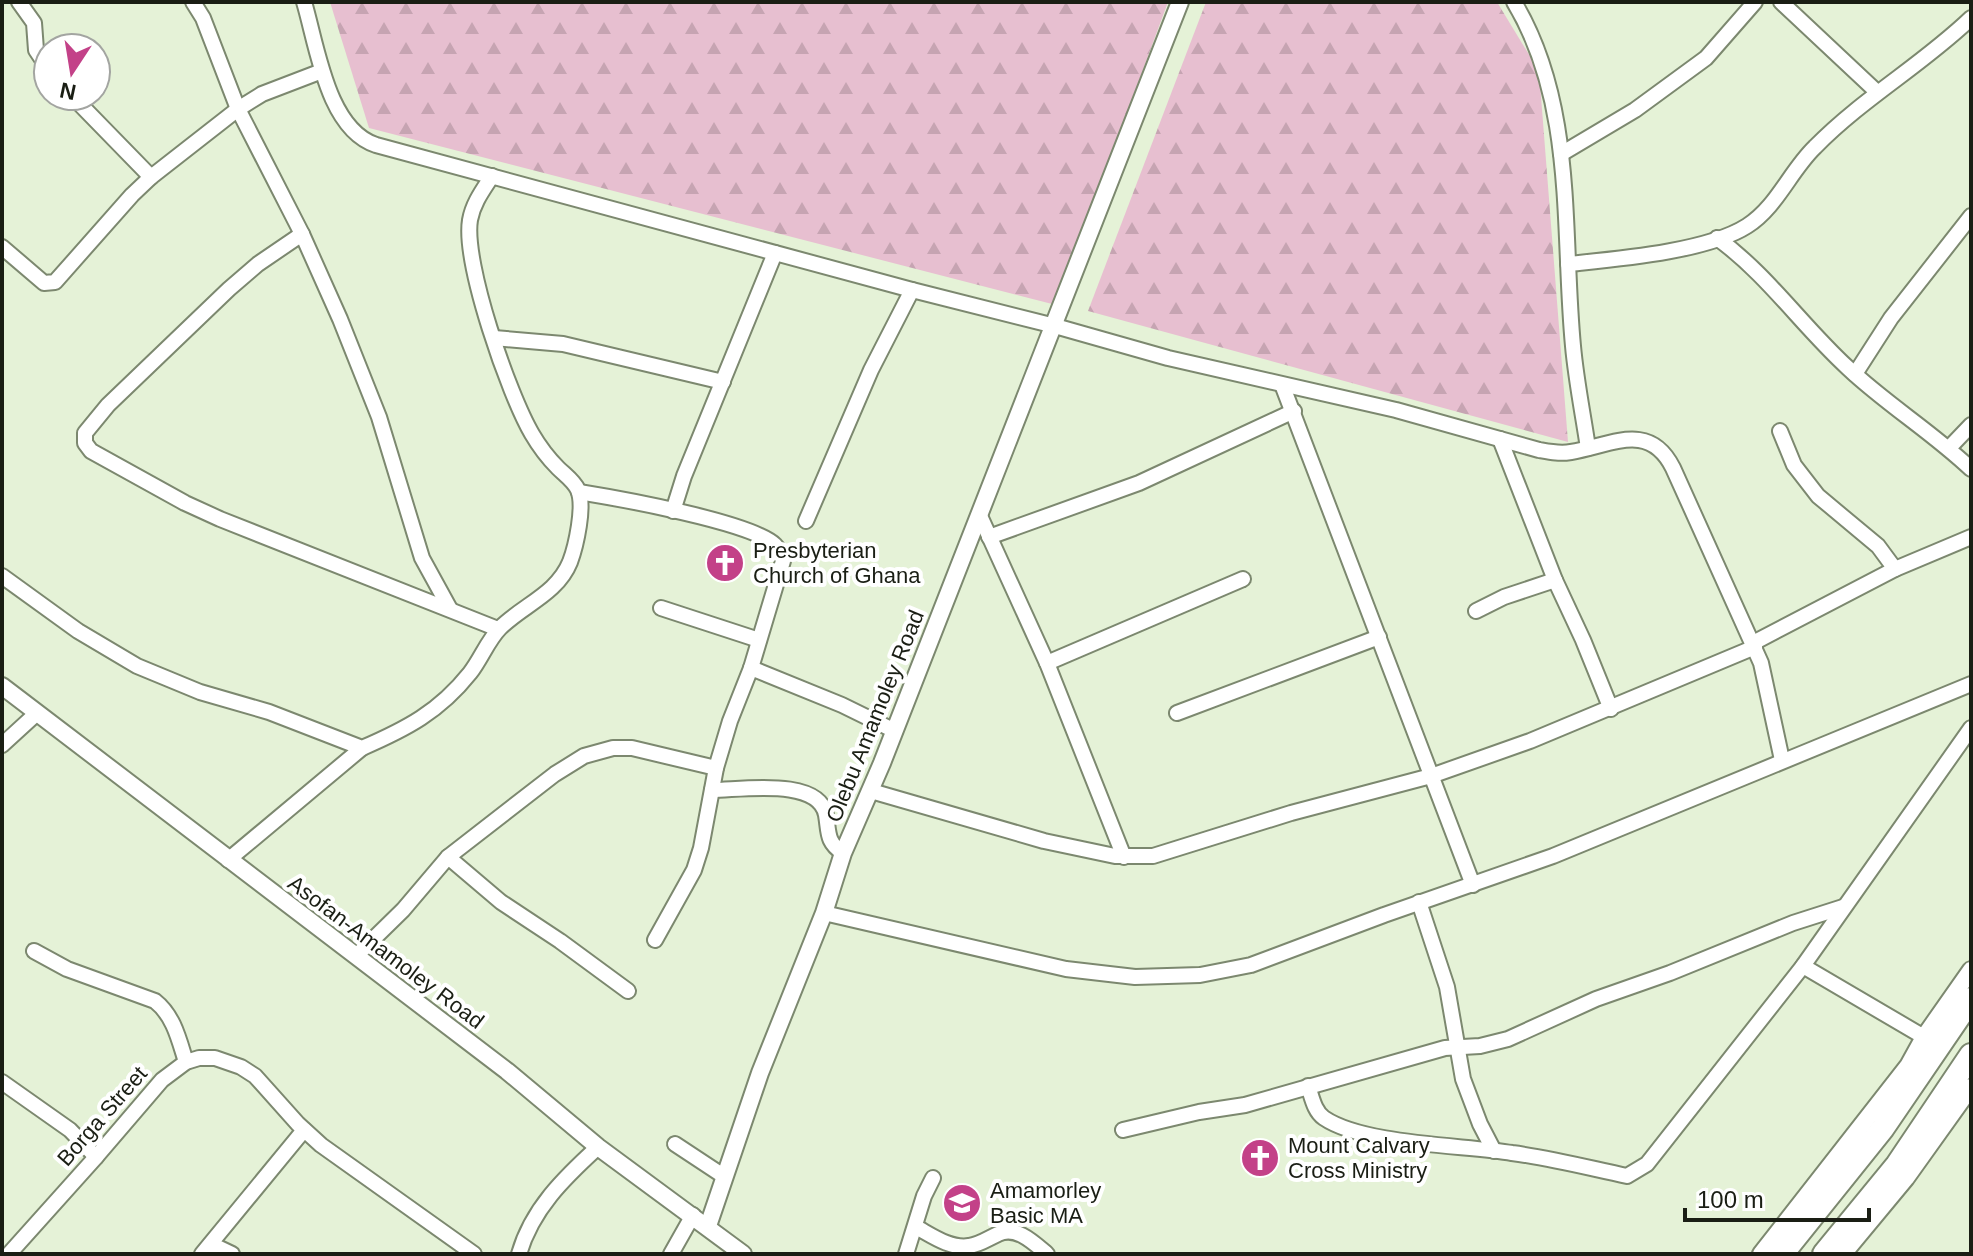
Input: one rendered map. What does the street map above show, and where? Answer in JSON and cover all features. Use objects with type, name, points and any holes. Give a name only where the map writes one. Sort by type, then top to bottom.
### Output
[{"type":"main road","points":[[1782,1254],[1883,1128],[1971,999]]},
{"type":"main road","points":[[1824,1254],[1897,1165],[1971,1055]]},
{"type":"street","points":[[19,2],[34,23],[35,32]]},
{"type":"street","points":[[193,2],[203,18],[238,109],[302,234],[340,319],[379,417],[422,558],[450,609]]},
{"type":"street","points":[[304,2],[322,71],[349,127],[366,142],[1168,358],[1283,387],[1396,410],[1559,454],[1633,439],[1645,440],[1661,449],[1673,468],[1754,645],[1769,691],[1782,760]]},
{"type":"street","name":"Olebu Amamoley Road","points":[[708,1226],[769,1048],[824,913],[843,853],[895,731],[1180,2]]},
{"type":"street","points":[[1514,2],[1526,21],[1552,92],[1561,154],[1573,345],[1588,448]]},
{"type":"street","points":[[1561,154],[1635,110],[1706,58],[1755,2]]},
{"type":"street","points":[[1781,2],[1877,92]]},
{"type":"street","points":[[1568,264],[1641,256],[1717,238],[1747,226],[1771,205],[1812,149],[1877,92],[1935,51],[1971,18]]},
{"type":"street","points":[[2,247],[44,283],[55,282],[151,177],[262,94],[289,81],[322,71]]},
{"type":"street","points":[[88,112],[151,177]]},
{"type":"street","points":[[492,176],[473,210],[470,246],[494,338],[532,434],[579,492],[750,531],[775,545],[782,556],[783,567],[716,768],[694,870],[655,940]]},
{"type":"street","points":[[1855,374],[1891,318],[1971,216]]},
{"type":"street","points":[[302,234],[258,264],[229,289],[108,405],[85,433],[85,443],[91,451],[220,519],[498,629]]},
{"type":"street","points":[[1717,238],[1743,257],[1855,374],[1971,469]]},
{"type":"street","points":[[673,511],[684,476],[775,253]]},
{"type":"street","points":[[806,521],[871,370],[912,290]]},
{"type":"street","points":[[494,338],[563,344],[723,382]]},
{"type":"street","points":[[1283,387],[1473,885]]},
{"type":"street","points":[[989,537],[1139,483],[1294,411]]},
{"type":"street","points":[[1949,448],[1971,425]]},
{"type":"street","points":[[1780,431],[1794,465],[1818,496],[1878,546],[1895,569]]},
{"type":"street","points":[[1500,439],[1555,580],[1611,709]]},
{"type":"street","points":[[228,860],[362,748],[408,728],[436,709],[470,673],[498,629],[556,584],[569,564],[576,542],[579,492]]},
{"type":"street","points":[[980,516],[1047,663],[1124,857]]},
{"type":"street","points":[[871,791],[1044,841],[1124,857],[1153,856],[1291,813],[1431,776],[1530,741],[1611,709],[1754,645],[1895,569],[1971,537]]},
{"type":"street","points":[[2,576],[78,631],[137,666],[200,692],[269,712],[362,748]]},
{"type":"street","points":[[1047,663],[1243,579]]},
{"type":"street","points":[[1476,611],[1504,597],[1555,580]]},
{"type":"street","points":[[661,608],[759,640]]},
{"type":"street","points":[[1177,713],[1379,637]]},
{"type":"street","points":[[751,668],[842,705],[895,731]]},
{"type":"street","points":[[824,913],[1066,969],[1155,978],[1200,975],[1251,965],[1625,828],[1782,760],[1971,684]]},
{"type":"street","name":"Asofan-Amamoley Road","points":[[2,686],[507,1071],[598,1147],[743,1254]]},
{"type":"street","points":[[2,745],[37,713]]},
{"type":"street","points":[[1308,1086],[1317,1111],[1334,1123],[1394,1139],[1555,1160],[1627,1176],[1647,1164],[1803,966],[1843,907],[1897,837],[1971,728]]},
{"type":"street","points":[[356,956],[403,910],[448,857],[555,774],[584,756],[599,751],[632,748],[716,768]]},
{"type":"street","points":[[712,790],[802,790],[817,799],[826,811],[828,837],[834,847],[843,853]]},
{"type":"street","points":[[448,857],[501,902],[628,991]]},
{"type":"street","points":[[1419,902],[1447,987],[1463,1079],[1494,1151]]},
{"type":"street","points":[[1123,1130],[1245,1105],[1445,1048],[1480,1046],[1508,1039],[1596,999],[1793,923],[1843,907]]},
{"type":"street","points":[[34,951],[67,969],[155,1001],[171,1019],[186,1062],[215,1058],[241,1067],[271,1092],[304,1130],[474,1254]]},
{"type":"street","points":[[1803,966],[1924,1037]]},
{"type":"street","points":[[1761,1254],[1908,1066],[1924,1037],[1971,970]]},
{"type":"street","name":"Borga Street","points":[[9,1254],[162,1080],[186,1062]]},
{"type":"street","points":[[3,1084],[70,1130],[96,1157]]},
{"type":"street","points":[[1843,1254],[1906,1178],[1971,1087]]},
{"type":"street","points":[[232,1254],[207,1249],[304,1130]]},
{"type":"street","points":[[675,1144],[725,1177]]},
{"type":"street","points":[[519,1254],[524,1236],[561,1181],[598,1147]]},
{"type":"street","points":[[906,1254],[924,1196],[933,1178]]},
{"type":"street","points":[[671,1254],[693,1215]]},
{"type":"street","points":[[916,1227],[950,1244],[968,1246],[1002,1231],[1016,1233],[1025,1236],[1047,1254]]},
{"type":"green space","points":[[330,2],[1168,2],[1056,305],[369,128]]},
{"type":"green space","points":[[1206,2],[1497,2],[1539,71],[1568,442],[1088,311]]},
{"type":"place","name":"Presbyterian Church of Ghana","points":[[725,563]]},
{"type":"place","name":"Mount Calvary Cross Ministry","points":[[1260,1158]]},
{"type":"place","name":"Amamorley Basic MA","points":[[962,1203]]}]
